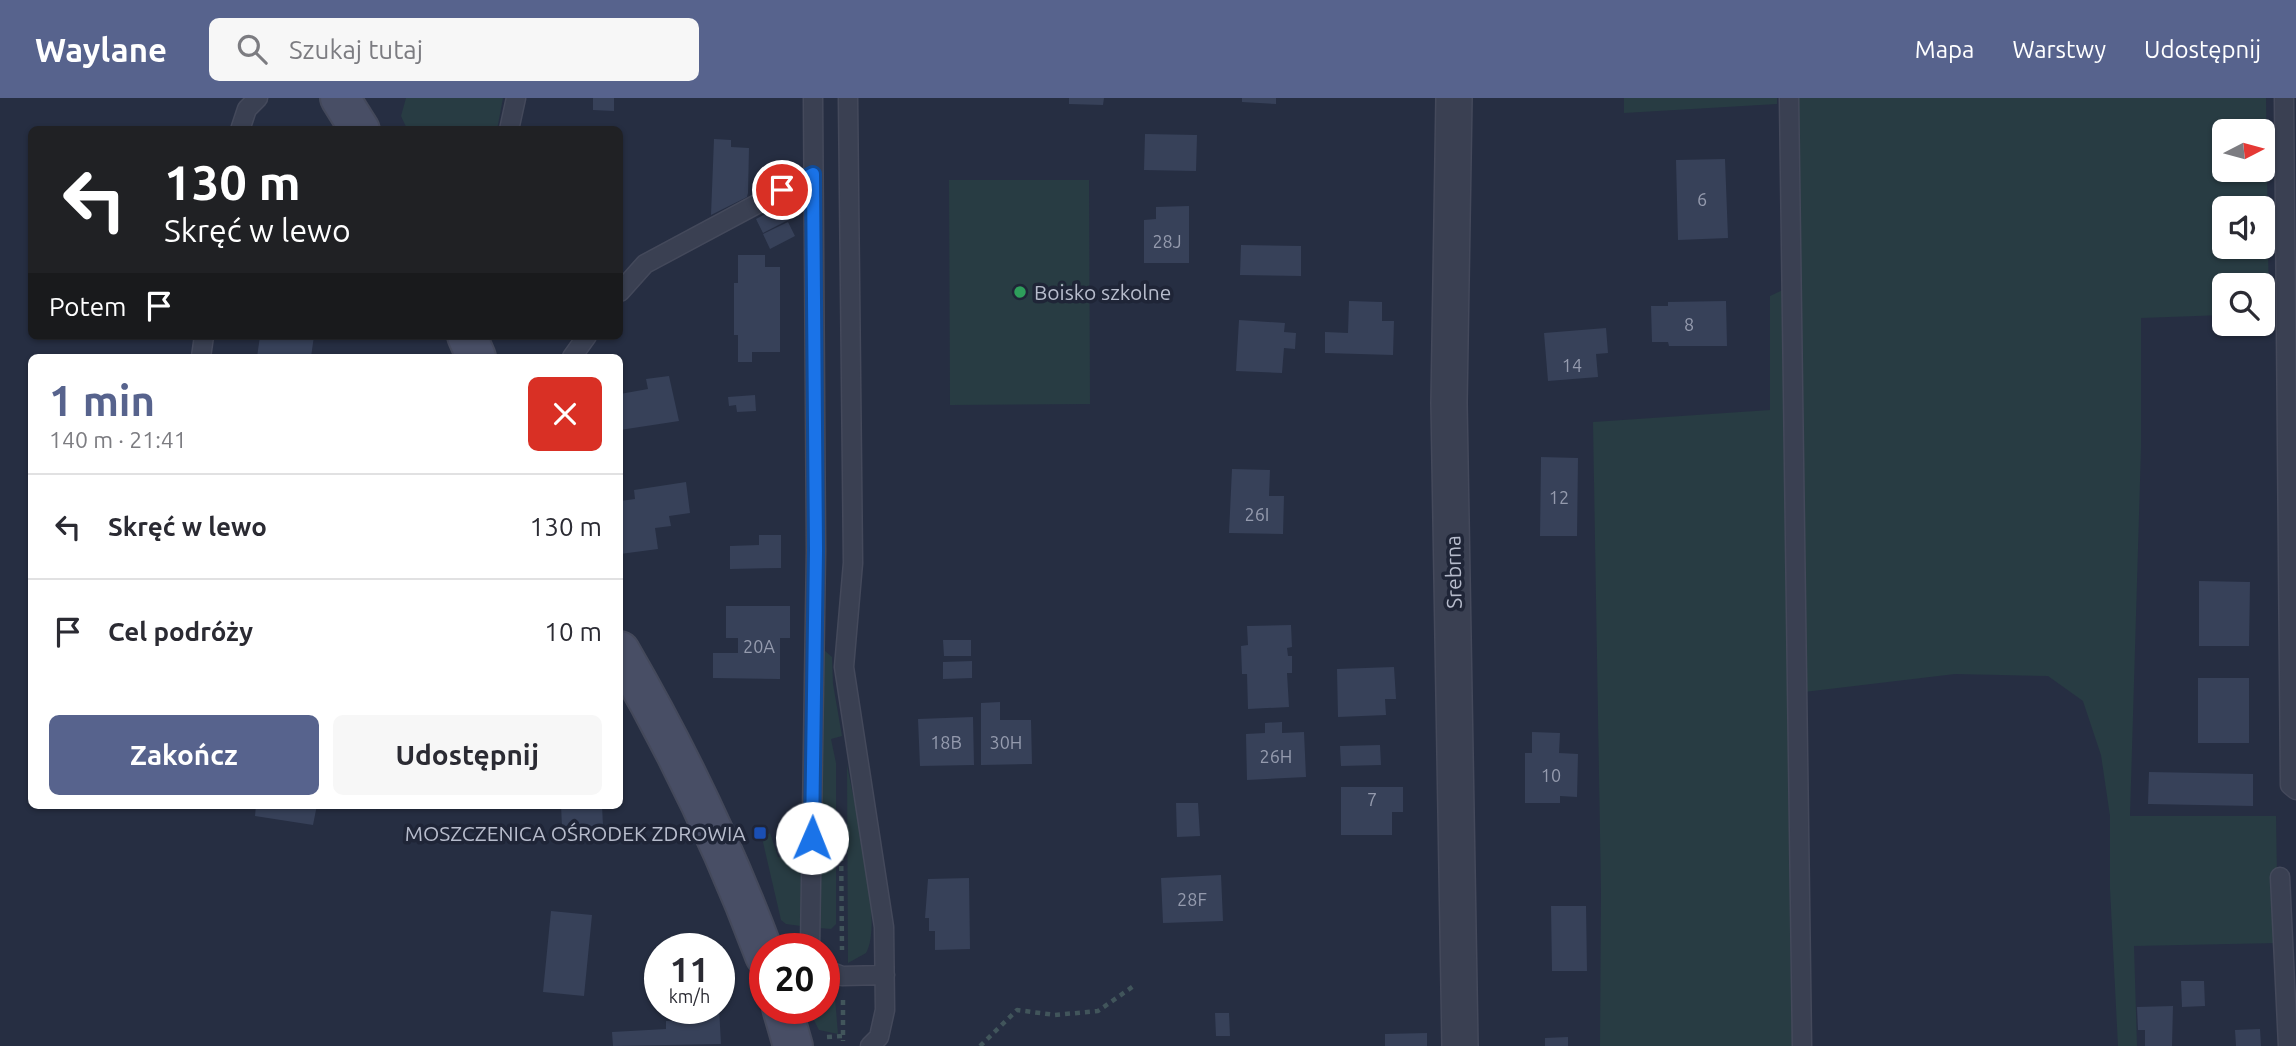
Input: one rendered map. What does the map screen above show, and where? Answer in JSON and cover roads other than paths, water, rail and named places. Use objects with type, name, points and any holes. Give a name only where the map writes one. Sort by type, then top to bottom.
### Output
[{"type":"street","points":[[341,98],[358,126]]},
{"type":"street","name":"Srebrna","points":[[1454,98],[1449,403],[1460,1046]]},
{"type":"street","points":[[623,655],[664,727],[705,809],[756,933]]},
{"type":"street","points":[[787,1024],[793,1046]]},
{"type":"lane","points":[[241,126],[247,108],[258,98]]},
{"type":"lane","points":[[510,126],[516,98]]},
{"type":"lane","points":[[810,933],[816,550],[813,98]]},
{"type":"lane","points":[[848,98],[853,563],[844,667],[854,745],[878,869],[884,927],[883,1026],[879,1037],[871,1046]]},
{"type":"lane","points":[[1789,98],[1802,1046]]},
{"type":"lane","points":[[2284,98],[2290,785],[2296,790]]},
{"type":"lane","points":[[623,289],[645,264],[813,174]]},
{"type":"lane","points":[[2280,877],[2288,1046]]},
{"type":"lane","points":[[840,975],[885,975]]},
{"type":"place","name":"Boisko szkolne","points":[[1020,292]]},
{"type":"place","name":"MOSZCZENICA OŚRODEK ZDROWIA","points":[[760,833]]}]
